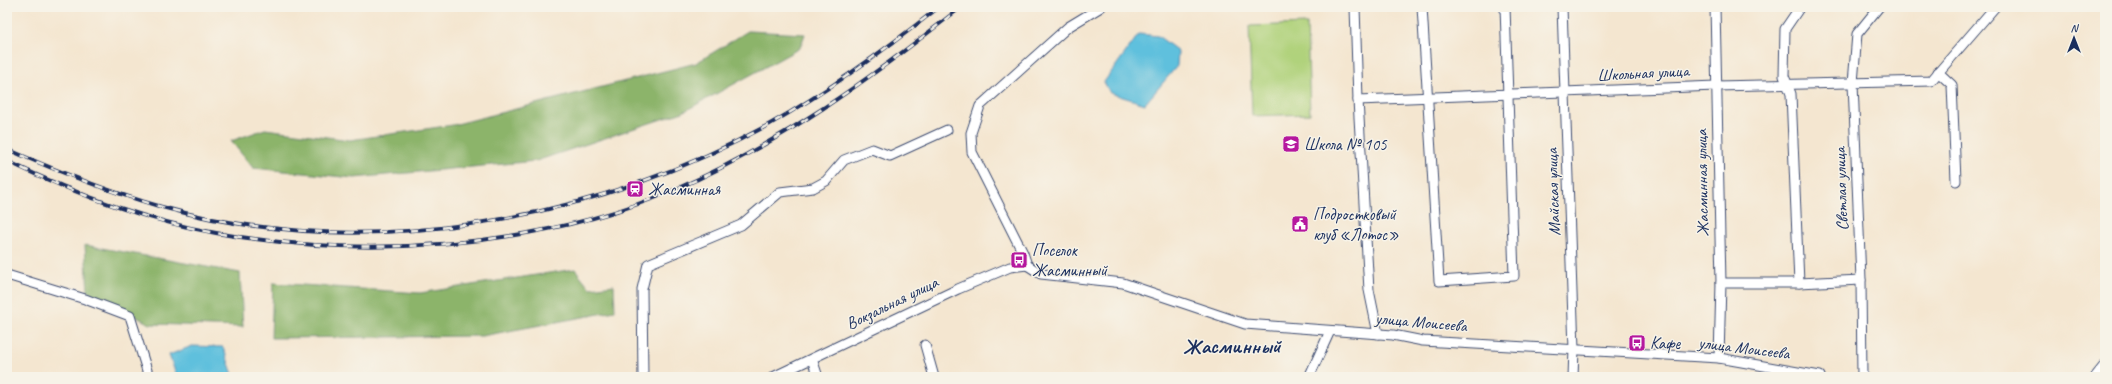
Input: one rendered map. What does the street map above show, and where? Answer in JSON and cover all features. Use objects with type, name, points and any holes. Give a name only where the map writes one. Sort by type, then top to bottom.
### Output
[{"type":"main road","points":[[2098,377],[2105,367]]},
{"type":"street","points":[[1027,265],[1023,253],[972,152],[971,133],[980,106],[1068,27],[1101,7]]},
{"type":"street","points":[[1355,7],[1358,100],[1369,290],[1378,334]]},
{"type":"street","points":[[1422,7],[1439,281],[1514,276],[1505,7]]},
{"type":"street","name":"Майская улица","points":[[1562,7],[1574,349],[1573,377]]},
{"type":"street","name":"Жасминная улица","points":[[1715,7],[1721,283],[1719,358]]},
{"type":"street","points":[[1799,283],[1791,94],[1786,85],[1784,76],[1785,29],[1800,7]]},
{"type":"street","name":"Светлая улица","points":[[1862,377],[1861,280],[1853,83],[1856,34],[1878,7]]},
{"type":"street","points":[[1956,181],[1952,85],[1938,72],[1995,7]]},
{"type":"street","name":"Школьная улица","points":[[1358,100],[1716,86],[1931,81],[1938,72]]},
{"type":"street","points":[[643,377],[642,289],[648,264],[741,225],[780,192],[813,188],[826,181],[844,160],[872,149],[890,156],[947,130]]},
{"type":"street","name":"улица Моисеева","points":[[1027,265],[1041,274],[1123,283],[1245,324],[1378,334],[1423,341],[1719,358],[1820,376]]},
{"type":"street","name":"Вокзальная улица","points":[[773,377],[958,289],[1010,267],[1027,265]]},
{"type":"street","points":[[7,275],[85,299],[130,316],[149,377]]},
{"type":"street","points":[[1721,283],[1799,283],[1861,280]]},
{"type":"street","points":[[1309,377],[1330,331]]},
{"type":"street","points":[[925,345],[934,377]]},
{"type":"street","points":[[812,359],[818,377]]},
{"type":"green space","points":[[1307,24],[1310,114],[1252,116],[1249,26]]},
{"type":"green space","points":[[748,31],[805,34],[800,48],[683,112],[536,161],[354,178],[253,168],[231,141],[265,129],[350,140],[453,125],[696,63]]},
{"type":"green space","points":[[85,245],[240,273],[243,327],[150,324],[88,292]]},
{"type":"green space","points":[[575,269],[590,288],[614,285],[615,311],[482,336],[271,338],[273,283],[420,293]]},
{"type":"green space","points":[[1660,373],[1718,375],[1718,377],[1660,377]]},
{"type":"water","points":[[1139,34],[1158,36],[1178,51],[1177,66],[1145,104],[1110,93],[1104,82]]},
{"type":"water","points":[[192,346],[223,347],[234,377],[177,377],[169,355]]},
{"type":"railway","points":[[7,149],[83,181],[122,195],[162,207],[238,224],[316,232],[395,231],[474,224],[551,209],[627,187],[700,158],[770,124],[792,111],[878,54],[939,7]]},
{"type":"railway","points":[[7,161],[57,184],[135,213],[162,221],[216,233],[272,241],[330,246],[389,246],[448,243],[507,236],[565,225],[621,210],[674,190],[713,172],[751,152],[823,108],[893,60],[961,7]]},
{"type":"place","name":"Школа № 105","points":[[1291,144]]},
{"type":"place","name":"Жасминная","points":[[635,189]]},
{"type":"place","name":"Подростковый клуб «Лотос»","points":[[1300,224]]},
{"type":"place","name":"Поселок Жасминный","points":[[1019,260]]},
{"type":"place","name":"Кафе","points":[[1637,343]]},
{"type":"district","name":"Жасминный","points":[[1232,346]]}]
